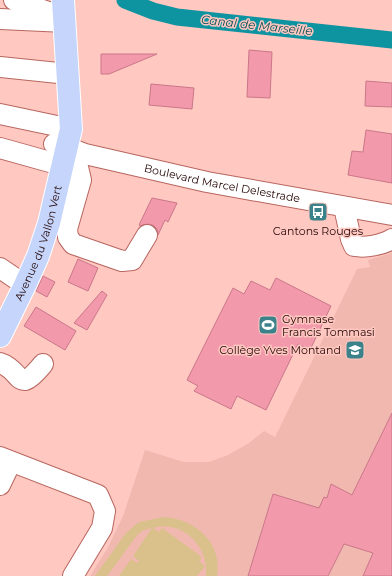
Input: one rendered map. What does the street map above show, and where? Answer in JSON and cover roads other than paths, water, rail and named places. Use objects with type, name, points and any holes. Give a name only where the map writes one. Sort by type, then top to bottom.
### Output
[{"type":"main road","name":"Avenue du Vallon Vert","points":[[0,305],[25,253],[62,143],[61,74],[56,11]]},
{"type":"main road","name":"Avenue du Vallon Vert","points":[[0,336],[13,277]]},
{"type":"street","points":[[14,0],[56,11]]},
{"type":"street","points":[[0,19],[56,11]]},
{"type":"street","points":[[0,67],[61,74]]},
{"type":"street","points":[[0,114],[62,143],[80,180],[67,229],[68,237],[73,244],[122,261],[132,260],[147,235]]},
{"type":"street","points":[[0,148],[62,143]]},
{"type":"street","name":"Boulevard Marcel Delestrade","points":[[62,143],[86,154],[207,182],[392,215]]},
{"type":"street","points":[[344,207],[351,240],[354,246],[362,247],[387,242],[392,239]]},
{"type":"street","points":[[0,363],[5,365],[20,379],[26,380],[33,377],[43,364]]},
{"type":"street","points":[[0,485],[6,460],[98,495],[105,511],[102,528],[73,576]]},
{"type":"waterway","name":"Canal de Marseille","points":[[125,0],[153,11],[177,17],[392,40]]},
{"type":"place","name":"Cantons Rouges","points":[[318,212]]},
{"type":"place","name":"Gymnase Francis Tommasi","points":[[268,325]]},
{"type":"place","name":"Collège Yves Montand","points":[[355,350]]}]
